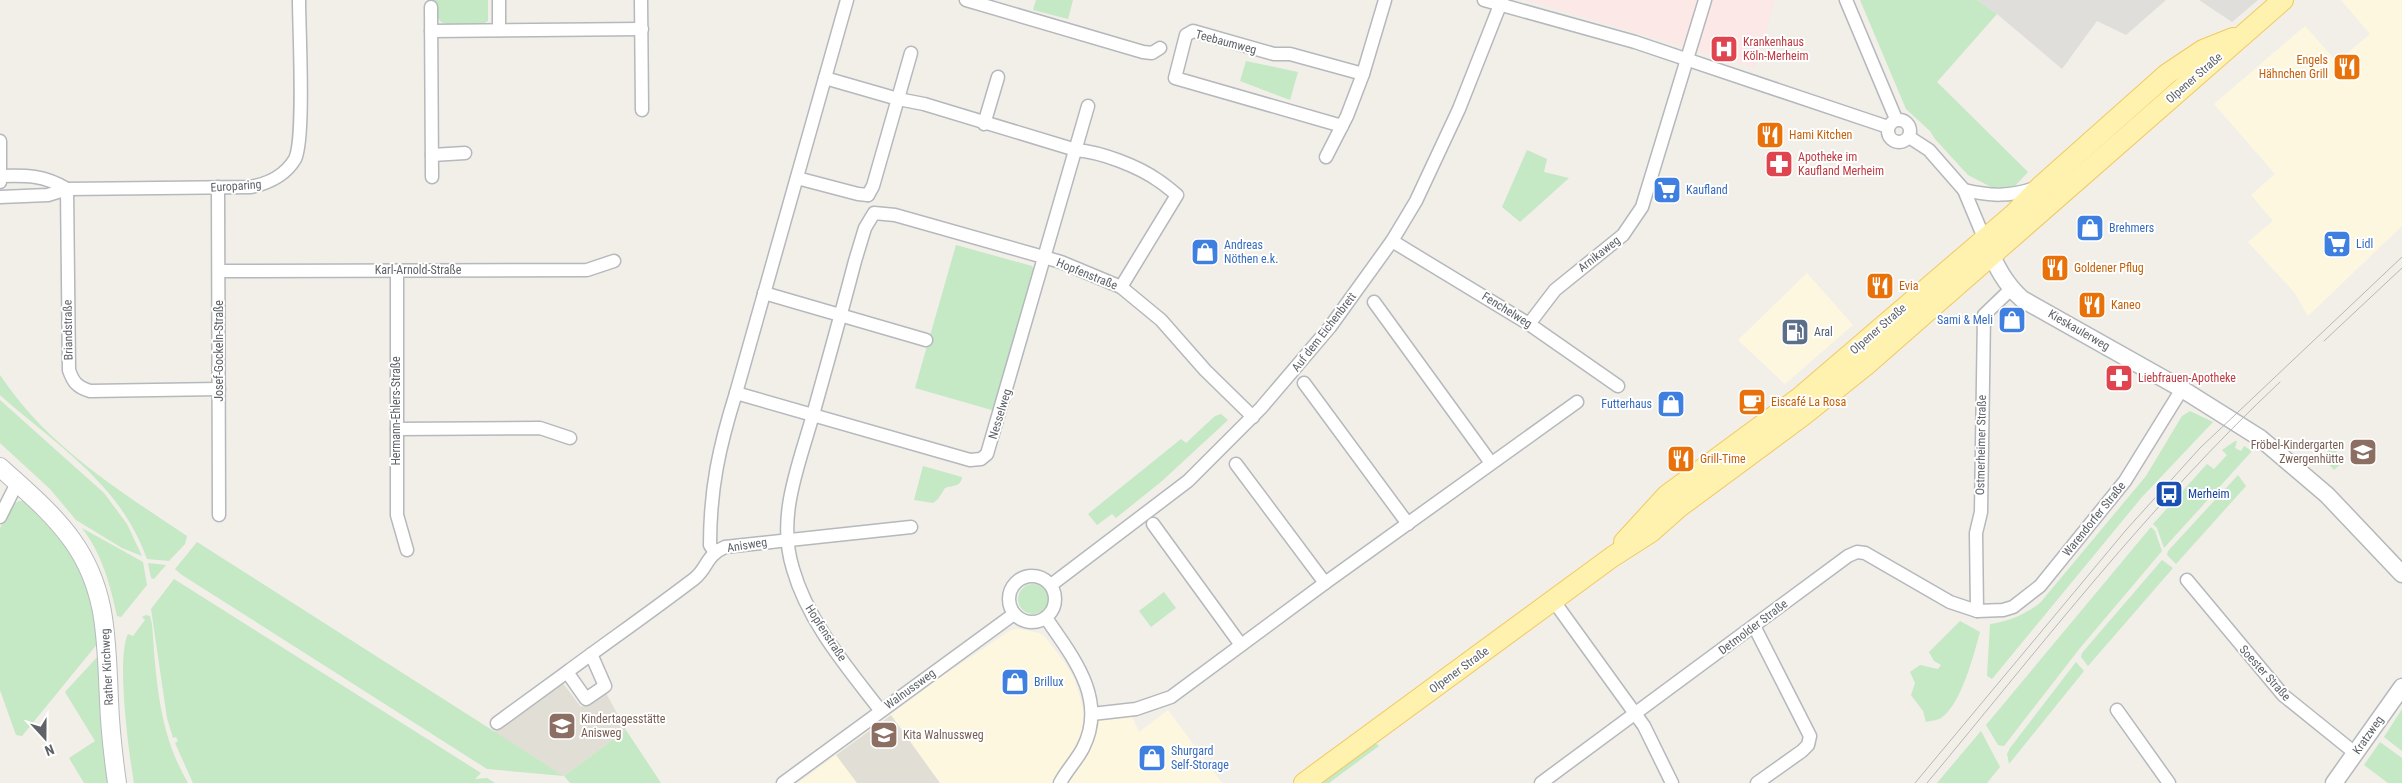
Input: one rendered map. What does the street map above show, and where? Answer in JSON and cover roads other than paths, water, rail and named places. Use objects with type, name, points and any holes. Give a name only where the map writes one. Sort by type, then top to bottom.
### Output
[{"type":"main road","name":"Olpener Straße","points":[[1304,783],[1612,556],[1651,532],[1673,501],[1838,388],[1988,247],[2102,156],[2216,59],[2241,34],[2283,0]]},
{"type":"main road","name":"Olpener Straße","points":[[1988,247],[2014,213],[2041,186],[2168,74],[2202,50],[2241,34]]},
{"type":"main road","name":"Rather Kirchweg","points":[[0,467],[68,534],[83,556],[96,586],[106,634],[109,709],[117,783]]},
{"type":"street","name":"Europaring","points":[[0,197],[48,195],[67,189],[251,187],[268,183],[283,174],[295,158],[298,150],[300,97],[299,0]]},
{"type":"street","points":[[499,0],[499,30]]},
{"type":"street","points":[[642,0],[642,110]]},
{"type":"street","points":[[714,552],[710,546],[711,492],[721,442],[847,0]]},
{"type":"street","points":[[966,0],[1143,52],[1152,53],[1160,48]]},
{"type":"street","points":[[1326,157],[1342,126],[1363,74],[1385,0]]},
{"type":"street","points":[[1484,0],[1501,2],[1635,42],[1686,60],[1892,123],[1903,120],[1909,124],[1911,131],[1909,137],[1903,142],[1896,141],[1890,137],[1892,123],[1846,0]]},
{"type":"street","points":[[1686,60],[1705,0]]},
{"type":"street","name":"Auf dem Eichenbrett","points":[[1051,585],[1188,481],[1252,417],[1295,370],[1324,334],[1392,241],[1416,201],[1459,109],[1501,2]]},
{"type":"street","points":[[431,8],[432,177]]},
{"type":"street","points":[[432,31],[642,29]]},
{"type":"street","name":"Teebaumweg","points":[[1342,126],[1174,78],[1186,35],[1193,31],[1274,54],[1290,54],[1363,74]]},
{"type":"street","points":[[874,213],[868,195],[911,53]]},
{"type":"street","name":"Arnikaweg","points":[[1529,324],[1555,290],[1616,241],[1632,225],[1642,207],[1686,60]]},
{"type":"street","points":[[984,124],[998,77]]},
{"type":"street","points":[[825,78],[898,99],[924,104],[984,124],[1076,150],[1090,152],[1127,165],[1160,181],[1178,195],[1121,287]]},
{"type":"street","name":"Nesselweg","points":[[736,393],[970,460],[982,458],[990,448],[1088,106]]},
{"type":"street","points":[[1909,137],[1929,150],[1964,190],[1988,247]]},
{"type":"street","points":[[0,141],[0,182]]},
{"type":"street","points":[[432,155],[465,153]]},
{"type":"street","name":"Europaring","points":[[0,176],[25,175],[52,179],[67,189]]},
{"type":"street","points":[[797,178],[868,195]]},
{"type":"street","points":[[1964,190],[1987,195],[2009,196],[2041,186]]},
{"type":"street","name":"Josef-Gockeln-Straße","points":[[218,187],[220,271],[219,515]]},
{"type":"street","name":"Briandstraße","points":[[67,189],[69,370],[73,382],[81,388],[90,391],[219,389]]},
{"type":"street","name":"Hopfenstraße","points":[[880,710],[817,624],[802,596],[792,568],[786,539],[792,487],[865,228],[874,213],[894,215],[1062,262],[1121,287],[1161,320],[1252,417]]},
{"type":"street","name":"Fenchelweg","points":[[1392,241],[1529,324],[1618,386]]},
{"type":"street","name":"Kieskaulerweg","points":[[1988,247],[2011,289],[2022,299],[2182,389],[2260,438],[2312,481],[2402,574]]},
{"type":"street","name":"Karl-Arnold-Straße","points":[[220,271],[588,270],[614,261]]},
{"type":"street","name":"Hermann-Ehlers-Straße","points":[[397,271],[397,515],[407,550]]},
{"type":"street","name":"Ostmerheimer Straße","points":[[1978,611],[1976,533],[1981,512],[1984,315],[2011,289]]},
{"type":"street","points":[[764,294],[926,340]]},
{"type":"street","points":[[1374,302],[1491,463]]},
{"type":"street","points":[[1304,383],[1408,524]]},
{"type":"street","name":"Warendorfer Straße","points":[[1978,611],[2003,610],[2013,607],[2040,586],[2126,481],[2182,389]]},
{"type":"street","points":[[1092,714],[1136,709],[1171,697],[1325,583],[1577,402]]},
{"type":"street","points":[[397,430],[540,428],[570,438]]},
{"type":"street","points":[[1236,464],[1325,583]]},
{"type":"street","points":[[0,517],[18,483]]},
{"type":"street","points":[[1153,524],[1241,645]]},
{"type":"street","name":"Anisweg","points":[[497,723],[696,577],[714,552],[732,546],[786,539],[911,527]]},
{"type":"street","name":"Detmolder Straße","points":[[1541,783],[1848,556],[1857,552],[1865,552],[1950,602],[1978,611]]},
{"type":"street","points":[[1036,575],[1051,585],[1055,593],[1056,602],[1046,618],[1033,622],[1019,619],[1014,614],[1008,600],[1013,585],[1018,580],[1026,576],[1036,575]]},
{"type":"street","name":"Soester Straße","points":[[2187,580],[2283,695],[2355,753]]},
{"type":"street","points":[[1553,600],[1624,698],[1633,714],[1644,726],[1672,783]]},
{"type":"street","name":"Walnussweg","points":[[783,783],[880,710],[1014,614]]},
{"type":"street","points":[[1046,618],[1084,677],[1092,714],[1091,728],[1084,747],[1060,783]]},
{"type":"street","points":[[1754,626],[1810,736],[1808,745],[1802,751],[1757,783]]},
{"type":"street","points":[[567,672],[586,699],[605,686],[591,654]]},
{"type":"street","name":"Kratzweg","points":[[2334,783],[2402,687]]},
{"type":"street","points":[[2117,710],[2170,783]]},
{"type":"tram line","points":[[1915,783],[2126,530],[2200,448],[2402,257]]},
{"type":"tram line","points":[[2324,341],[2402,268]]},
{"type":"tram line","points":[[1927,783],[2141,526],[2232,429],[2280,382]]},
{"type":"place","name":"Krankenhaus Köln-Merheim","points":[[1724,49]]},
{"type":"place","name":"Engels Hähnchen Grill","points":[[2347,67]]},
{"type":"place","name":"Hami Kitchen","points":[[1770,135]]},
{"type":"place","name":"Apotheke im Kaufland Merheim","points":[[1779,164]]},
{"type":"place","name":"Kaufland","points":[[1667,190]]},
{"type":"place","name":"Brehmers","points":[[2090,228]]},
{"type":"place","name":"Lidl","points":[[2337,244]]},
{"type":"place","name":"Andreas Nöthen e.k.","points":[[1205,252]]},
{"type":"place","name":"Goldener Pflug","points":[[2055,268]]},
{"type":"place","name":"Evia","points":[[1880,286]]},
{"type":"place","name":"Kaneo","points":[[2092,305]]},
{"type":"place","name":"Sami & Meli","points":[[2012,320]]},
{"type":"place","name":"Aral","points":[[1795,332]]},
{"type":"place","name":"Liebfrauen-Apotheke","points":[[2119,378]]},
{"type":"place","name":"Eiscafé La Rosa","points":[[1752,402]]},
{"type":"place","name":"Futterhaus","points":[[1671,404]]},
{"type":"place","name":"Fröbel-Kindergarten Zwergenhütte","points":[[2363,452]]},
{"type":"place","name":"Grill-Time","points":[[1681,459]]},
{"type":"place","name":"Merheim","points":[[2169,494]]},
{"type":"place","name":"Brillux","points":[[1015,682]]},
{"type":"place","name":"Kindertagesstätte Anisweg","points":[[562,726]]},
{"type":"place","name":"Kita Walnussweg","points":[[884,735]]},
{"type":"place","name":"Shurgard Self-Storage","points":[[1152,758]]}]
